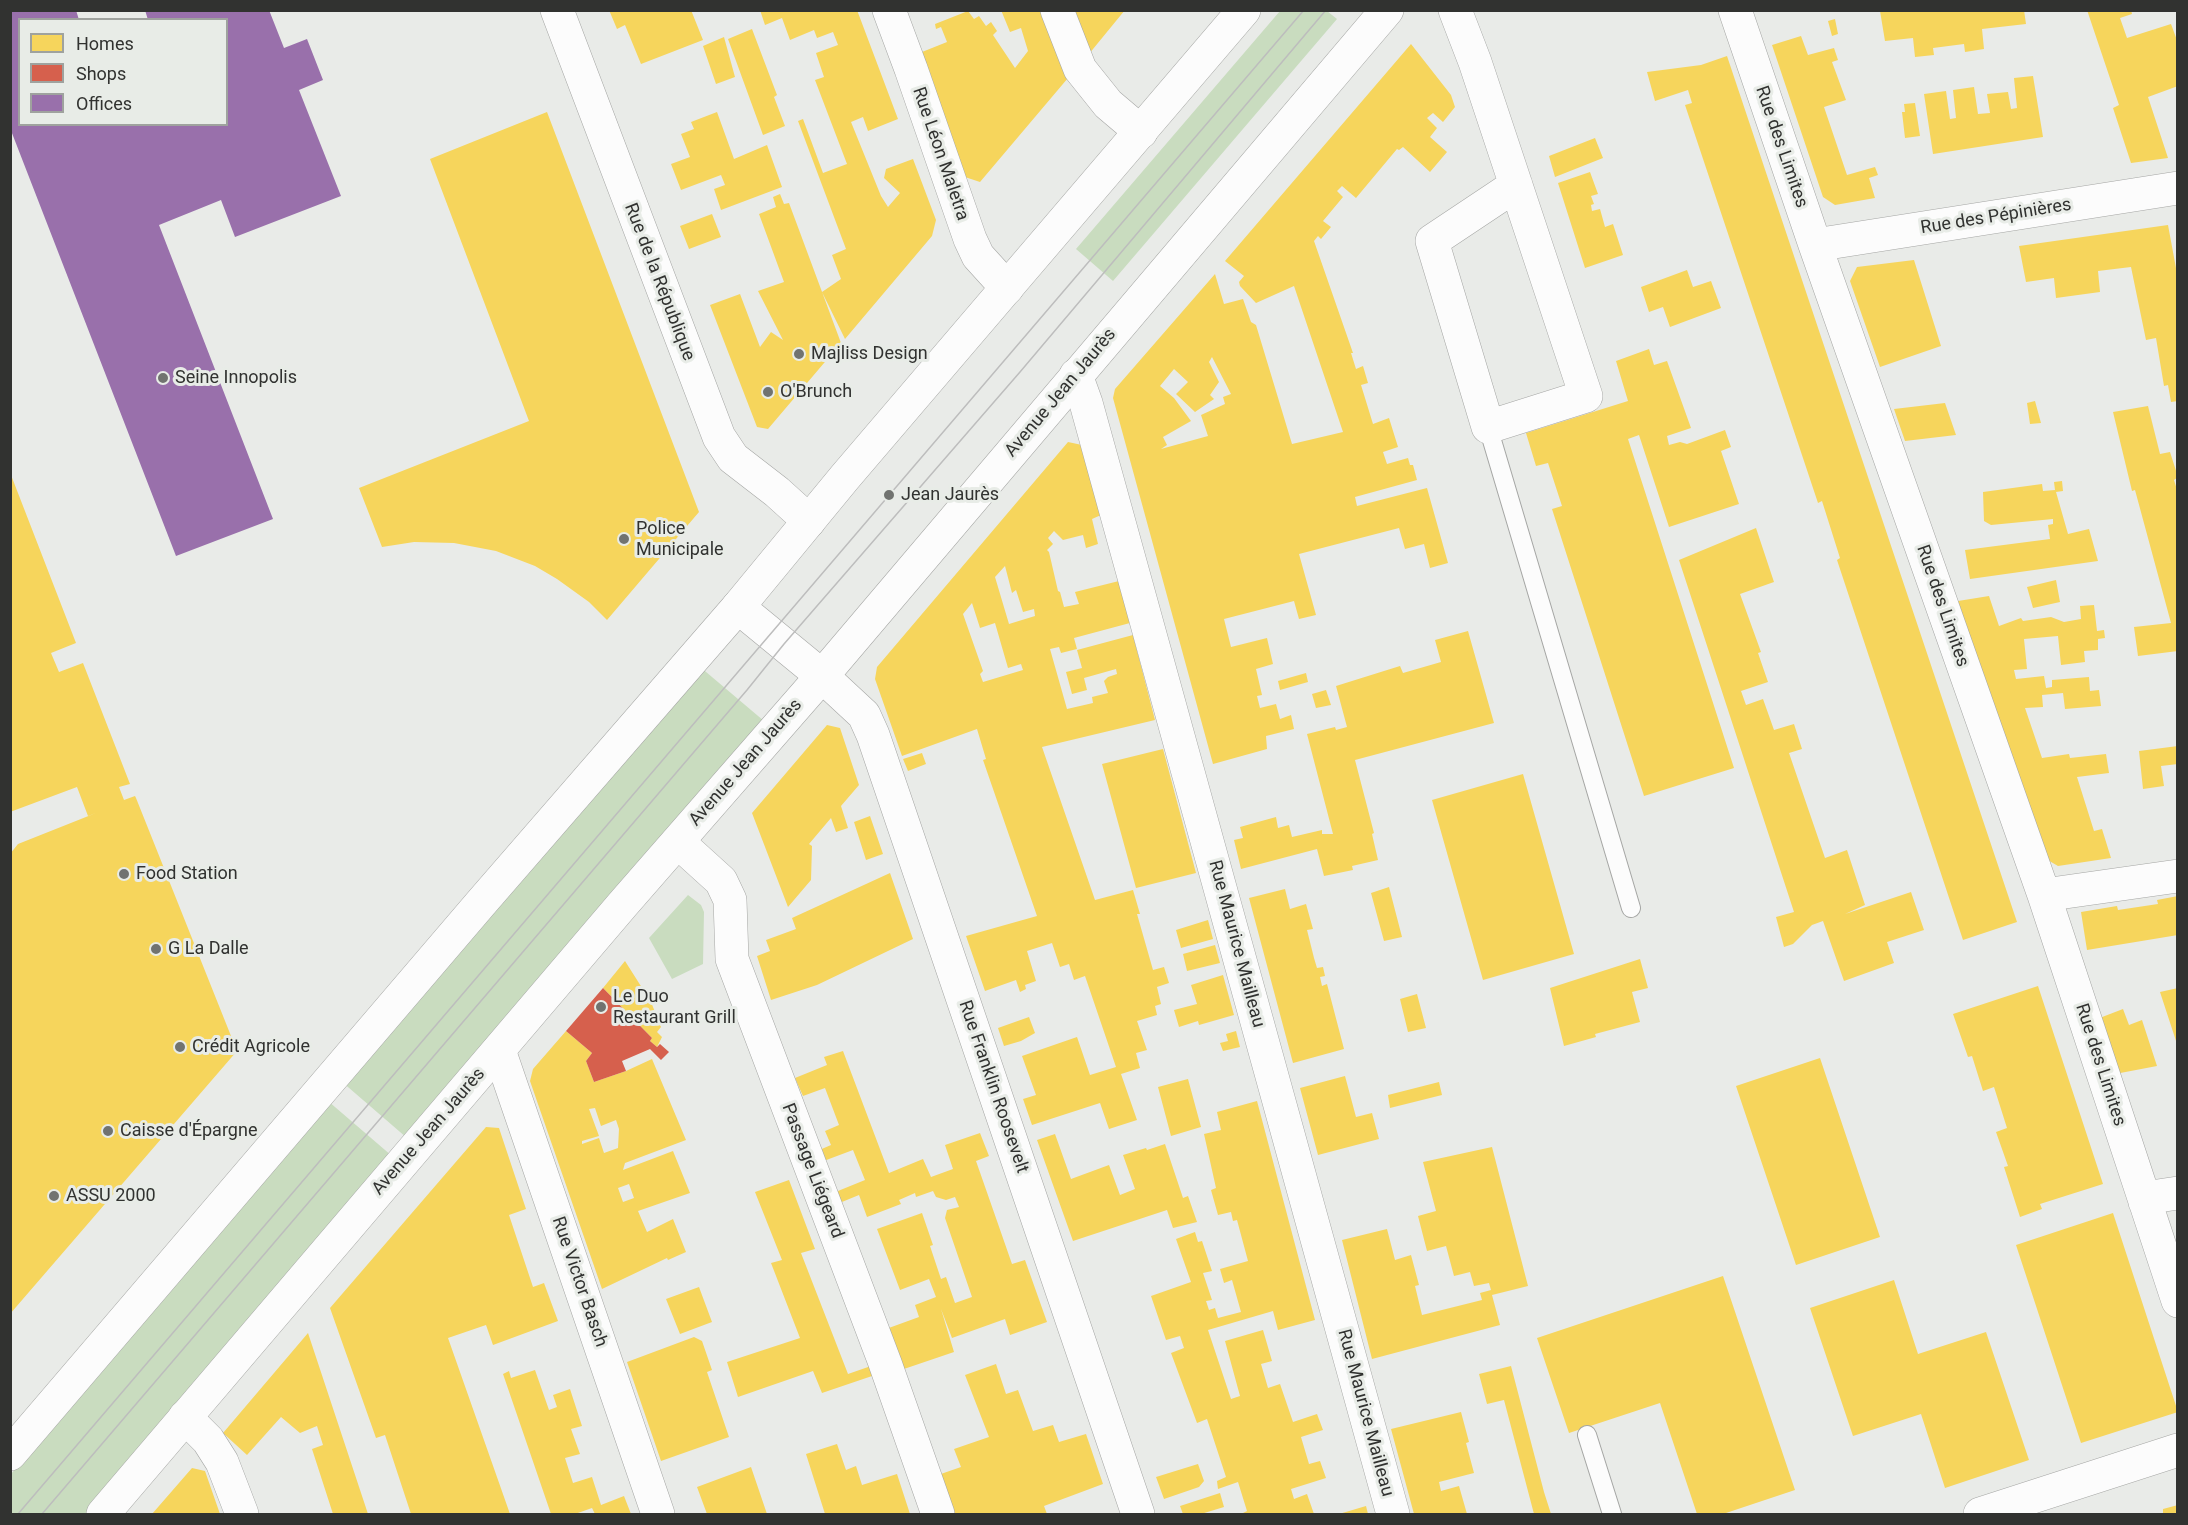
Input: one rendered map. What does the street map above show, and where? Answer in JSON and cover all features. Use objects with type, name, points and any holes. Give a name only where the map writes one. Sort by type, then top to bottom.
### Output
[{"type":"street","name":"Rue de la République","points":[[557,10],[719,437],[733,458],[777,492],[809,521]]},
{"type":"street","name":"Rue Léon Maletra","points":[[889,10],[970,239],[978,256],[1007,288]]},
{"type":"street","points":[[1057,10],[1080,69],[1108,104],[1141,132]]},
{"type":"street","points":[[10,1454],[488,894],[738,607],[1244,10]]},
{"type":"street","name":"Avenue Jean Jaurès","points":[[103,1515],[622,904],[822,676],[1387,10]]},
{"type":"street","points":[[1455,10],[1475,62],[1516,185],[1586,396],[1488,427],[1432,241],[1516,185]]},
{"type":"street","name":"Rue des Limites","points":[[1735,10],[1815,245],[2044,895],[2178,1300]]},
{"type":"street","name":"Rue des Pépinières","points":[[1815,245],[2178,188]]},
{"type":"street","name":"Rue Maurice Mailleau","points":[[1076,375],[1089,414],[1393,1515]]},
{"type":"street","name":"Rue Franklin Roosevelt","points":[[738,607],[822,676],[864,715],[883,759],[1138,1515]]},
{"type":"street","name":"Passage Liégeard","points":[[678,842],[722,881],[730,900],[732,959],[885,1363],[938,1515]]},
{"type":"street","points":[[2044,895],[2178,876]]},
{"type":"street","name":"Rue Victor Basch","points":[[500,1050],[658,1515]]},
{"type":"street","points":[[2145,1202],[2158,1196],[2178,1193]]},
{"type":"street","points":[[185,1418],[208,1440],[222,1462],[242,1515]]},
{"type":"street","points":[[1980,1515],[2178,1449]]},
{"type":"lane","points":[[1488,427],[1631,908]]},
{"type":"lane","points":[[1587,1435],[1612,1515]]},
{"type":"green space","points":[[1280,11],[1327,11],[1337,19],[1113,281],[1076,249]]},
{"type":"green space","points":[[699,666],[764,721],[407,1138],[341,1081]]},
{"type":"green space","points":[[688,895],[701,905],[704,912],[703,964],[672,979],[649,938]]},
{"type":"green space","points":[[328,1101],[392,1156],[87,1514],[11,1514],[11,1474]]},
{"type":"building: Homes","points":[[609,10],[691,10],[703,40],[641,64],[625,25],[617,29]]},
{"type":"building: Homes","points":[[760,10],[857,10],[898,119],[868,131],[863,117],[851,122],[881,196],[888,207],[900,193],[884,178],[886,169],[913,159],[936,220],[932,236],[845,339],[822,292],[841,279],[832,255],[846,249],[798,121],[803,119],[823,173],[847,164],[815,80],[824,77],[816,53],[838,45],[833,32],[817,38],[814,30],[790,40],[782,18],[765,25]]},
{"type":"building: Homes","points":[[1001,10],[1042,10],[1068,78],[980,182],[962,176],[917,54],[947,42],[941,27],[936,29],[935,24],[968,11],[974,19],[979,16],[986,26],[991,22],[997,31],[993,35],[1015,68],[1028,51],[1021,28],[1010,32]]},
{"type":"building: Homes","points":[[1061,10],[1125,10],[1084,60]]},
{"type":"building: Homes","points":[[2024,10],[2026,24],[1982,29],[1984,49],[1965,52],[1964,44],[1933,48],[1934,55],[1915,57],[1913,38],[1885,41],[1880,11]]},
{"type":"building: Homes","points":[[2087,10],[2131,10],[2132,14],[2120,18],[2127,38],[2171,24],[2178,43],[2178,86],[2148,97],[2168,158],[2131,163],[2113,108],[2119,105]]},
{"type":"building: Homes","points":[[1835,19],[1838,34],[1832,36],[1828,21]]},
{"type":"building: Homes","points":[[752,29],[777,95],[774,97],[785,126],[763,135],[728,39]]},
{"type":"building: Homes","points":[[1801,36],[1808,55],[1834,48],[1838,60],[1832,62],[1846,100],[1824,107],[1847,175],[1875,167],[1878,175],[1869,178],[1875,198],[1835,205],[1823,197],[1772,45]]},
{"type":"building: Homes","points":[[724,37],[735,77],[716,84],[703,46]]},
{"type":"building: Homes","points":[[1411,44],[1451,95],[1455,107],[1443,122],[1433,113],[1427,118],[1437,128],[1430,137],[1447,152],[1430,172],[1403,147],[1397,149],[1356,198],[1342,186],[1337,191],[1343,197],[1323,221],[1331,227],[1321,239],[1318,236],[1314,241],[1353,353],[1351,353],[1356,369],[1363,366],[1368,383],[1361,385],[1373,424],[1389,418],[1398,447],[1383,452],[1387,464],[1408,458],[1410,465],[1413,465],[1417,480],[1355,497],[1357,506],[1427,488],[1448,563],[1430,568],[1424,544],[1405,549],[1399,528],[1299,554],[1316,615],[1299,619],[1294,601],[1224,619],[1231,647],[1267,638],[1273,664],[1256,669],[1262,695],[1257,696],[1260,708],[1276,704],[1280,719],[1291,715],[1294,729],[1266,736],[1267,749],[1213,764],[1113,398],[1115,389],[1215,274],[1224,304],[1243,299],[1251,322],[1256,325],[1292,444],[1343,432],[1294,286],[1256,303],[1240,286],[1239,282],[1244,276],[1225,261]],"holes":[[[1212,357],[1231,394],[1223,397],[1225,404],[1201,415],[1208,436],[1161,449],[1167,445],[1163,437],[1191,421],[1174,398],[1160,386],[1174,369],[1188,382],[1176,394],[1195,412],[1214,399],[1210,395],[1219,382],[1209,362]]]},
{"type":"building: Homes","points":[[1727,56],[2017,922],[1963,940],[1837,560],[1840,558],[1822,501],[1818,503],[1685,105],[1692,103],[1688,90],[1655,101],[1647,72],[1701,65]]},
{"type":"building: Homes","points":[[2033,76],[2043,137],[1933,154],[1924,94],[1946,91],[1950,119],[1956,118],[1953,90],[1974,87],[1978,114],[1990,113],[1987,94],[2008,92],[2011,109],[2017,108],[2014,78]]},
{"type":"building: Homes","points":[[1915,103],[1920,136],[1905,138],[1902,112],[1905,112],[1904,104]]},
{"type":"building: Homes","points":[[547,112],[699,512],[607,620],[589,602],[557,579],[535,566],[496,551],[454,543],[414,542],[382,547],[359,488],[529,421],[430,159]]},
{"type":"building: Homes","points":[[717,112],[734,159],[767,145],[782,187],[721,210],[714,189],[725,185],[721,175],[681,190],[671,164],[690,157],[681,134],[694,129],[691,122]]},
{"type":"building: Homes","points":[[1595,138],[1603,158],[1555,177],[1549,156]]},
{"type":"building: Homes","points":[[1590,172],[1598,194],[1591,196],[1594,204],[1591,205],[1592,211],[1600,209],[1605,227],[1613,224],[1623,255],[1585,268],[1558,183]]},
{"type":"building: Homes","points":[[780,194],[784,204],[789,203],[841,343],[768,429],[757,427],[710,305],[740,294],[760,347],[771,332],[783,340],[758,291],[784,282],[759,214],[776,207],[773,197]]},
{"type":"building: Homes","points":[[712,214],[721,237],[689,249],[680,226]]},
{"type":"building: Homes","points":[[2168,225],[2178,279],[2178,401],[2171,402],[2168,385],[2164,386],[2156,338],[2146,340],[2131,267],[2098,271],[2100,292],[2056,298],[2054,278],[2026,282],[2019,246]]},
{"type":"building: Homes","points":[[1914,260],[1941,346],[1880,367],[1850,281],[1857,267]]},
{"type":"building: Homes","points":[[1687,270],[1693,287],[1711,281],[1721,308],[1670,327],[1663,307],[1649,312],[1641,287]]},
{"type":"building: Homes","points":[[1649,349],[1654,365],[1667,361],[1691,428],[1667,436],[1669,445],[1680,442],[1687,444],[1725,430],[1731,447],[1721,451],[1739,504],[1669,527],[1639,435],[1628,439],[1734,768],[1644,796],[1552,509],[1562,506],[1548,463],[1536,466],[1526,433],[1628,401],[1616,361]]},
{"type":"building: Homes","points":[[2035,401],[2041,423],[2030,424],[2027,403]]},
{"type":"building: Homes","points":[[1945,403],[1956,435],[1905,441],[1894,409]]},
{"type":"building: Homes","points":[[2148,406],[2160,454],[2170,452],[2178,477],[2174,480],[2178,493],[2178,651],[2138,656],[2134,627],[2171,623],[2135,490],[2132,491],[2113,412]]},
{"type":"building: Homes","points":[[1068,442],[1082,445],[1101,515],[1092,519],[1098,544],[1086,548],[1083,535],[1063,540],[1054,531],[1048,538],[1053,544],[1047,550],[1058,591],[1064,607],[1079,604],[1075,592],[1119,581],[1130,623],[1074,638],[1077,649],[1061,653],[1059,647],[1050,649],[1067,709],[1093,703],[1092,697],[1108,693],[1104,681],[1117,674],[1116,669],[1084,678],[1087,690],[1072,694],[1066,672],[1082,668],[1077,650],[1133,635],[1155,720],[1042,747],[1095,900],[1133,890],[1140,914],[1137,914],[1153,970],[1164,967],[1169,983],[1157,987],[1161,1004],[1155,1006],[1157,1015],[1137,1021],[1147,1050],[1136,1053],[1140,1068],[1121,1074],[1137,1120],[1109,1129],[1100,1103],[1032,1125],[1023,1099],[1036,1095],[1022,1056],[1077,1037],[1090,1075],[1116,1067],[1085,976],[1074,980],[1069,964],[1060,967],[1052,943],[1027,951],[1036,981],[1025,985],[1026,989],[1020,992],[1016,980],[985,991],[966,936],[1037,916],[983,760],[986,759],[977,729],[902,756],[875,679],[877,667]],"holes":[[[1005,566],[1012,593],[1016,590],[1023,612],[1034,609],[1035,616],[1009,624],[995,577]],[[972,603],[980,628],[995,623],[1008,668],[1021,664],[1023,670],[983,682],[980,674],[983,671],[963,614]]]},
{"type":"building: Homes","points":[[11,475],[76,643],[51,653],[59,672],[83,663],[130,784],[119,787],[124,800],[135,796],[136,798],[237,1051],[10,1314],[10,854],[18,844],[96,813],[88,816],[77,787],[10,812]]},
{"type":"building: Homes","points":[[2062,481],[2063,491],[2056,492],[2068,534],[2089,529],[2098,561],[1970,579],[1965,550],[2050,539],[2048,525],[2053,524],[2053,519],[1991,525],[1984,521],[1983,492],[2042,484],[2043,491],[2055,490],[2054,482]]},
{"type":"building: Homes","points":[[1756,528],[1774,582],[1740,594],[1761,652],[1758,653],[1768,682],[1741,691],[1746,705],[1763,699],[1774,730],[1794,724],[1802,749],[1789,753],[1825,858],[1847,850],[1865,905],[1845,914],[1911,892],[1924,930],[1887,942],[1894,963],[1844,981],[1823,921],[1812,925],[1793,944],[1784,947],[1776,917],[1794,912],[1679,560]]},
{"type":"building: Homes","points":[[2056,580],[2060,602],[2033,608],[2027,587]]},
{"type":"building: Homes","points":[[1989,596],[1999,626],[2021,618],[2023,621],[2051,617],[2064,622],[2081,619],[2080,606],[2094,605],[2097,631],[2104,630],[2105,638],[2098,639],[2098,650],[2084,651],[2085,662],[2061,665],[2058,636],[2024,639],[2027,669],[2014,670],[2016,679],[2044,676],[2046,688],[2052,687],[2052,680],[2089,677],[2090,691],[2099,690],[2101,706],[2065,709],[2063,693],[2042,695],[2043,707],[2025,708],[2042,758],[2069,754],[2070,758],[2106,754],[2109,773],[2077,777],[2094,831],[2102,829],[2111,858],[2058,866],[2046,859],[1958,601]]},
{"type":"building: Homes","points":[[1468,631],[1494,723],[1355,760],[1374,833],[1372,834],[1378,860],[1352,866],[1353,870],[1324,876],[1317,849],[1241,869],[1234,840],[1243,838],[1240,827],[1276,817],[1278,828],[1289,825],[1292,837],[1322,830],[1322,834],[1333,834],[1307,734],[1335,727],[1336,730],[1347,727],[1336,686],[1400,666],[1403,673],[1441,662],[1435,640]]},
{"type":"building: Homes","points":[[1306,673],[1308,682],[1280,690],[1278,681]]},
{"type":"building: Homes","points":[[1326,690],[1331,705],[1316,708],[1312,694]]},
{"type":"building: Homes","points":[[827,725],[840,728],[859,785],[841,806],[848,828],[836,832],[831,818],[809,844],[812,846],[811,880],[788,907],[752,813]]},
{"type":"building: Homes","points":[[2178,746],[2178,764],[2161,766],[2164,786],[2143,789],[2139,751]]},
{"type":"building: Homes","points":[[1163,749],[1196,873],[1136,888],[1102,764]]},
{"type":"building: Homes","points":[[922,753],[926,764],[908,771],[903,759]]},
{"type":"building: Homes","points":[[1523,774],[1574,954],[1483,980],[1432,800]]},
{"type":"building: Homes","points":[[870,816],[883,854],[866,860],[854,822]]},
{"type":"building: Homes","points":[[890,873],[913,939],[817,985],[771,1000],[757,956],[770,951],[766,940],[796,929],[792,918]]},
{"type":"building: Homes","points":[[1389,887],[1402,937],[1384,941],[1371,893]]},
{"type":"building: Homes","points":[[1285,889],[1290,909],[1306,904],[1313,929],[1307,930],[1314,958],[1317,968],[1323,967],[1325,976],[1320,977],[1322,986],[1327,984],[1344,1049],[1293,1063],[1249,898]]},
{"type":"building: Homes","points":[[2178,896],[2178,935],[2087,950],[2081,912],[2117,906],[2118,910],[2158,904],[2157,900]]},
{"type":"building: Homes","points":[[1208,920],[1213,939],[1181,948],[1176,930]]},
{"type":"building: Homes","points":[[1215,945],[1220,963],[1187,971],[1183,954]]},
{"type":"building: Homes","points":[[1640,959],[1648,988],[1632,992],[1640,1022],[1595,1034],[1596,1037],[1564,1046],[1550,988]]},
{"type":"building: Homes","points":[[625,961],[651,1002],[661,1027],[657,1032],[662,1037],[657,1047],[650,1041],[652,1038],[603,988]]},
{"type":"building: Homes","points":[[1223,975],[1234,1015],[1199,1025],[1198,1021],[1179,1027],[1174,1010],[1197,1004],[1191,985]]},
{"type":"building: Homes","points":[[2038,986],[2103,1184],[2040,1204],[2042,1209],[2020,1217],[2004,1167],[2008,1166],[1996,1132],[2007,1128],[1994,1087],[1983,1091],[1972,1056],[1968,1057],[1953,1014]]},
{"type":"building: Homes","points":[[2178,988],[2178,1044],[2177,1044],[2160,992]]},
{"type":"building: Homes","points":[[1417,994],[1426,1028],[1408,1032],[1400,999]]},
{"type":"building: Homes","points":[[2123,1009],[2129,1025],[2142,1020],[2157,1066],[2115,1074],[2097,1019]]},
{"type":"building: Homes","points":[[1029,1017],[1035,1033],[1021,1041],[1004,1046],[998,1028]]},
{"type":"building: Homes","points":[[566,1031],[592,1053],[586,1061],[594,1082],[652,1059],[686,1140],[625,1163],[623,1170],[673,1151],[690,1193],[638,1211],[647,1232],[673,1219],[686,1252],[668,1260],[667,1258],[602,1289],[530,1081],[533,1069]],"holes":[[[595,1108],[601,1126],[616,1120],[619,1129],[618,1148],[604,1153],[599,1138],[582,1144],[582,1141],[599,1136],[589,1109]],[[629,1184],[634,1198],[623,1202],[618,1188]]]},
{"type":"building: Homes","points":[[1236,1031],[1240,1047],[1223,1051],[1220,1043],[1228,1041],[1226,1034]]},
{"type":"building: Homes","points":[[843,1051],[889,1173],[923,1159],[931,1177],[953,1169],[945,1145],[980,1133],[989,1156],[976,1161],[1012,1264],[1025,1260],[1047,1322],[1010,1335],[1005,1319],[952,1338],[941,1309],[954,1352],[901,1370],[886,1329],[919,1317],[915,1305],[936,1297],[929,1279],[900,1290],[877,1229],[922,1213],[941,1279],[946,1277],[955,1303],[972,1297],[945,1218],[947,1210],[959,1207],[955,1197],[946,1200],[936,1197],[933,1191],[916,1197],[915,1193],[899,1200],[901,1204],[867,1217],[859,1195],[837,1204],[833,1193],[865,1180],[853,1150],[821,1162],[817,1151],[831,1145],[825,1131],[839,1125],[825,1088],[803,1096],[795,1078],[827,1065],[824,1057]]},
{"type":"building: Homes","points":[[1820,1058],[1880,1237],[1796,1265],[1736,1086]]},
{"type":"building: Homes","points":[[1345,1076],[1356,1117],[1372,1113],[1379,1139],[1318,1155],[1300,1088]]},
{"type":"building: Homes","points":[[1188,1079],[1201,1127],[1171,1136],[1158,1087]]},
{"type":"building: Homes","points":[[1439,1082],[1442,1095],[1390,1108],[1388,1095]]},
{"type":"building: Homes","points":[[1257,1101],[1315,1320],[1278,1330],[1273,1311],[1208,1330],[1231,1399],[1240,1396],[1225,1341],[1263,1330],[1272,1361],[1261,1364],[1268,1388],[1280,1384],[1293,1422],[1317,1414],[1323,1430],[1301,1437],[1309,1464],[1320,1461],[1326,1478],[1291,1489],[1294,1499],[1307,1494],[1314,1514],[1244,1514],[1247,1511],[1238,1482],[1218,1489],[1217,1481],[1226,1477],[1207,1419],[1197,1423],[1171,1353],[1184,1348],[1180,1336],[1166,1340],[1151,1296],[1191,1282],[1176,1239],[1195,1232],[1198,1242],[1202,1241],[1212,1271],[1203,1273],[1212,1300],[1206,1301],[1209,1310],[1215,1308],[1218,1318],[1241,1312],[1232,1280],[1224,1283],[1220,1269],[1248,1261],[1237,1220],[1233,1221],[1231,1212],[1218,1215],[1211,1190],[1216,1188],[1204,1134],[1221,1130],[1217,1112]]},
{"type":"building: Homes","points":[[486,1127],[499,1128],[526,1209],[509,1215],[533,1287],[544,1283],[558,1321],[493,1345],[486,1325],[448,1338],[510,1514],[411,1514],[385,1435],[376,1438],[330,1308]]},
{"type":"building: Homes","points":[[1055,1134],[1071,1179],[1109,1165],[1120,1195],[1135,1189],[1123,1155],[1165,1144],[1183,1198],[1188,1196],[1197,1222],[1173,1228],[1167,1210],[1073,1241],[1037,1140]]},
{"type":"building: Homes","points":[[1492,1147],[1528,1286],[1492,1295],[1500,1325],[1372,1359],[1342,1240],[1387,1229],[1395,1260],[1411,1255],[1419,1285],[1415,1286],[1422,1315],[1482,1300],[1480,1293],[1491,1290],[1489,1283],[1474,1286],[1470,1272],[1454,1276],[1446,1246],[1427,1251],[1418,1216],[1436,1211],[1423,1162]]},
{"type":"building: Homes","points":[[789,1180],[815,1249],[801,1253],[848,1374],[871,1366],[875,1375],[822,1393],[813,1371],[738,1397],[727,1362],[800,1338],[771,1263],[782,1260],[755,1192]]},
{"type":"building: Homes","points":[[2113,1213],[2178,1412],[2081,1443],[2016,1245]]},
{"type":"building: Homes","points":[[1723,1276],[1795,1490],[1723,1514],[1697,1514],[1660,1403],[1569,1433],[1537,1338]]},
{"type":"building: Homes","points":[[1894,1280],[1918,1354],[1986,1332],[2029,1460],[1945,1488],[1921,1414],[1853,1436],[1810,1308]]},
{"type":"building: Homes","points":[[699,1287],[712,1322],[680,1334],[666,1299]]},
{"type":"building: Homes","points":[[308,1333],[368,1514],[333,1514],[312,1449],[323,1445],[317,1426],[300,1433],[281,1417],[247,1455],[223,1433]]},
{"type":"building: Homes","points":[[694,1337],[702,1341],[712,1370],[707,1372],[729,1437],[661,1461],[627,1362]]},
{"type":"building: Homes","points":[[996,1364],[1006,1394],[1018,1390],[1033,1431],[1053,1425],[1059,1442],[1086,1434],[1103,1484],[1044,1506],[1047,1514],[952,1514],[938,1475],[961,1467],[954,1449],[989,1437],[965,1375]]},
{"type":"building: Homes","points":[[1511,1366],[1551,1514],[1534,1514],[1504,1400],[1487,1404],[1479,1374]]},
{"type":"building: Homes","points":[[535,1370],[549,1410],[557,1407],[553,1395],[570,1389],[582,1426],[571,1429],[580,1454],[565,1458],[573,1483],[592,1477],[601,1505],[624,1496],[631,1514],[595,1514],[592,1508],[575,1514],[551,1514],[503,1374],[509,1371],[511,1378]]},
{"type":"building: Homes","points":[[1461,1412],[1474,1473],[1439,1482],[1441,1491],[1459,1486],[1467,1514],[1414,1514],[1391,1429]]},
{"type":"building: Homes","points":[[837,1444],[846,1470],[856,1466],[862,1485],[897,1474],[910,1514],[825,1514],[806,1454]]},
{"type":"building: Homes","points":[[1198,1464],[1204,1481],[1199,1487],[1164,1499],[1156,1477]]},
{"type":"building: Homes","points":[[751,1467],[767,1514],[707,1514],[697,1487]]},
{"type":"building: Homes","points":[[192,1468],[205,1471],[220,1514],[152,1514]]},
{"type":"building: Homes","points":[[1220,1493],[1224,1507],[1201,1514],[1183,1514],[1180,1506]]},
{"type":"building: Homes","points":[[2178,1505],[2178,1514],[2163,1514],[2163,1509]]},
{"type":"building: Homes","points":[[1366,1506],[1368,1514],[1339,1514]]},
{"type":"building: Shops","points":[[603,988],[652,1038],[650,1041],[657,1047],[660,1044],[669,1052],[661,1060],[650,1049],[622,1061],[626,1071],[594,1082],[586,1061],[592,1053],[566,1031]]},
{"type":"building: Offices","name":"Seine Innopolis","points":[[10,10],[76,10],[78,18],[18,18],[18,126],[228,126],[228,18],[147,18],[145,10],[269,10],[284,48],[307,39],[323,80],[299,90],[341,196],[235,237],[221,200],[159,225],[273,519],[176,556],[10,128]]},
{"type":"tram line","points":[[18,1514],[1304,10]]},
{"type":"tram line","points":[[42,1514],[784,644],[1020,372],[1326,10]]},
{"type":"place","name":"Majliss Design","points":[[799,354]]},
{"type":"place","name":"Seine Innopolis","points":[[163,378]]},
{"type":"place","name":"O'Brunch","points":[[768,392]]},
{"type":"place","name":"Jean Jaurès","points":[[889,495]]},
{"type":"place","name":"Police Municipale","points":[[624,539]]},
{"type":"place","name":"Food Station","points":[[124,874]]},
{"type":"place","name":"G La Dalle","points":[[156,949]]},
{"type":"place","name":"Le Duo Restaurant Grill","points":[[601,1007]]},
{"type":"place","name":"Crédit Agricole","points":[[180,1047]]},
{"type":"place","name":"Caisse d'Épargne","points":[[108,1131]]},
{"type":"place","name":"ASSU 2000","points":[[54,1196]]}]
